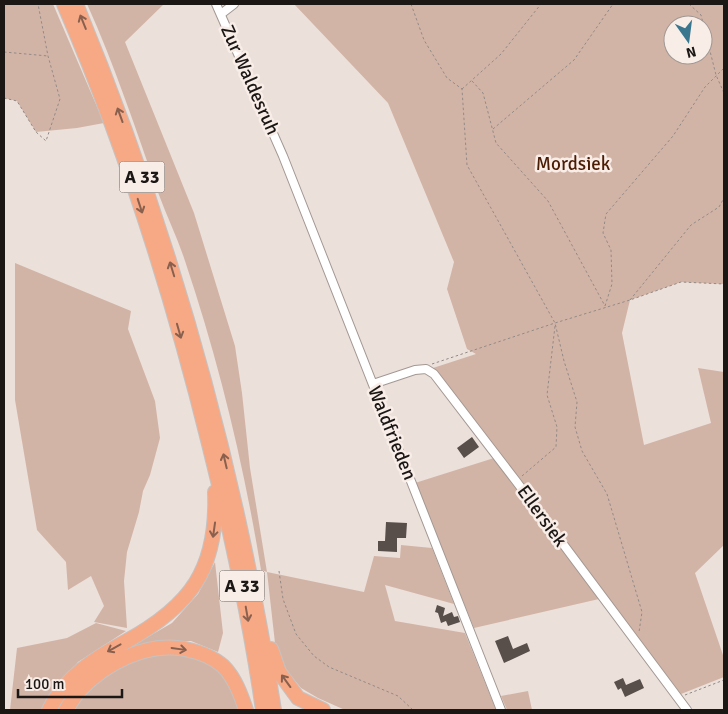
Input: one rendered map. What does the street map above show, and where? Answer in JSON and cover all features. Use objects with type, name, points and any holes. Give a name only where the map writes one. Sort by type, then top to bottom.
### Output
[{"type":"highway","name":"A 33","points":[[64,4],[104,105],[155,251],[196,390],[244,597],[263,710]]},
{"type":"highway","name":"A 33","points":[[76,4],[138,165],[184,307],[219,432],[255,594],[274,710]]},
{"type":"highway","points":[[49,710],[71,679],[82,668],[152,626],[182,602],[193,587],[207,560],[215,527],[214,464]]},
{"type":"highway","points":[[255,594],[263,607],[272,655],[279,672],[298,698],[323,710]]},
{"type":"highway","points":[[66,710],[78,692],[100,672],[126,657],[149,649],[173,647],[200,652],[223,666],[238,688],[246,710]]},
{"type":"street","name":"Zur Waldesruh","points":[[216,4],[283,156]]},
{"type":"street","points":[[221,14],[234,4]]},
{"type":"street","name":"Waldfrieden","points":[[283,156],[501,710]]},
{"type":"street","points":[[373,384],[415,370],[426,369]]},
{"type":"street","name":"Ellersiek","points":[[426,369],[434,374],[516,481],[687,710]]},
{"type":"path","points":[[4,98],[17,101],[36,132],[46,141],[60,99],[48,56],[38,4]]},
{"type":"path","points":[[411,4],[424,40],[447,78],[462,89],[467,165],[555,323],[577,402],[576,427],[582,451],[607,494],[642,612],[638,646]]},
{"type":"path","points":[[462,89],[501,54],[541,4]]},
{"type":"path","points":[[492,129],[574,60],[613,4]]},
{"type":"path","points":[[689,4],[701,15],[716,75],[724,94]]},
{"type":"path","points":[[4,52],[48,56]]},
{"type":"path","points":[[605,307],[612,284],[611,250],[603,233],[606,214],[674,136],[705,87],[724,68]]},
{"type":"path","points":[[472,82],[483,93],[496,143],[548,201],[605,307]]},
{"type":"path","points":[[630,300],[691,225],[719,207],[724,198]]},
{"type":"path","points":[[426,369],[429,366],[555,323],[681,282],[724,284]]},
{"type":"path","points":[[516,481],[556,447],[557,427],[547,395],[555,323]]},
{"type":"path","points":[[279,571],[283,600],[296,634],[314,656],[329,667],[398,696],[413,710]]},
{"type":"path","points":[[678,698],[724,680]]},
{"type":"green space","points":[[4,4],[53,4],[104,123],[36,132],[17,101],[4,98]]},
{"type":"green space","points":[[87,4],[164,4],[125,42],[194,213],[235,346],[250,468],[267,572],[261,570],[247,492],[220,375],[197,299],[182,253],[116,75]]},
{"type":"green space","name":"Mordsiek","points":[[294,4],[724,4],[724,284],[681,282],[630,300],[622,333],[644,445],[711,423],[698,368],[724,372],[724,545],[695,573],[724,658],[724,677],[681,694],[433,368],[476,354],[467,349],[447,289],[454,262],[388,103]]},
{"type":"green space","points":[[15,263],[131,311],[128,329],[155,401],[160,438],[150,475],[143,491],[127,552],[124,581],[127,628],[94,622],[104,606],[91,576],[68,590],[66,562],[37,530],[15,400]]},
{"type":"green space","points":[[494,458],[599,599],[474,628],[415,483]]},
{"type":"green space","points":[[401,545],[432,548],[454,604],[385,585],[395,621],[465,633],[496,710],[345,710],[301,688],[283,666],[276,652],[267,572],[364,592],[374,556],[400,558]]},
{"type":"green space","points":[[215,562],[223,633],[218,652],[191,641],[171,642],[122,652],[172,623],[198,594]]},
{"type":"green space","points":[[96,623],[126,631],[78,662],[42,710],[10,710],[17,648],[67,638]]},
{"type":"green space","points":[[173,653],[194,656],[206,660],[213,665],[230,685],[242,710],[73,710],[104,676],[115,669],[141,658]]},
{"type":"green space","points":[[528,691],[532,710],[507,710],[501,696]]},
{"type":"building","points":[[472,437],[479,447],[464,458],[457,448]]},
{"type":"building","points":[[386,522],[407,523],[406,538],[397,538],[397,552],[378,551],[378,541],[385,541]]},
{"type":"building","points":[[437,605],[445,608],[443,616],[452,612],[454,617],[458,616],[460,622],[448,626],[446,621],[441,623],[438,613],[435,612]]},
{"type":"building","points":[[508,636],[513,649],[527,643],[530,651],[504,663],[495,641]]},
{"type":"building","points":[[623,678],[626,685],[640,679],[644,688],[625,697],[621,688],[618,690],[614,682]]}]
